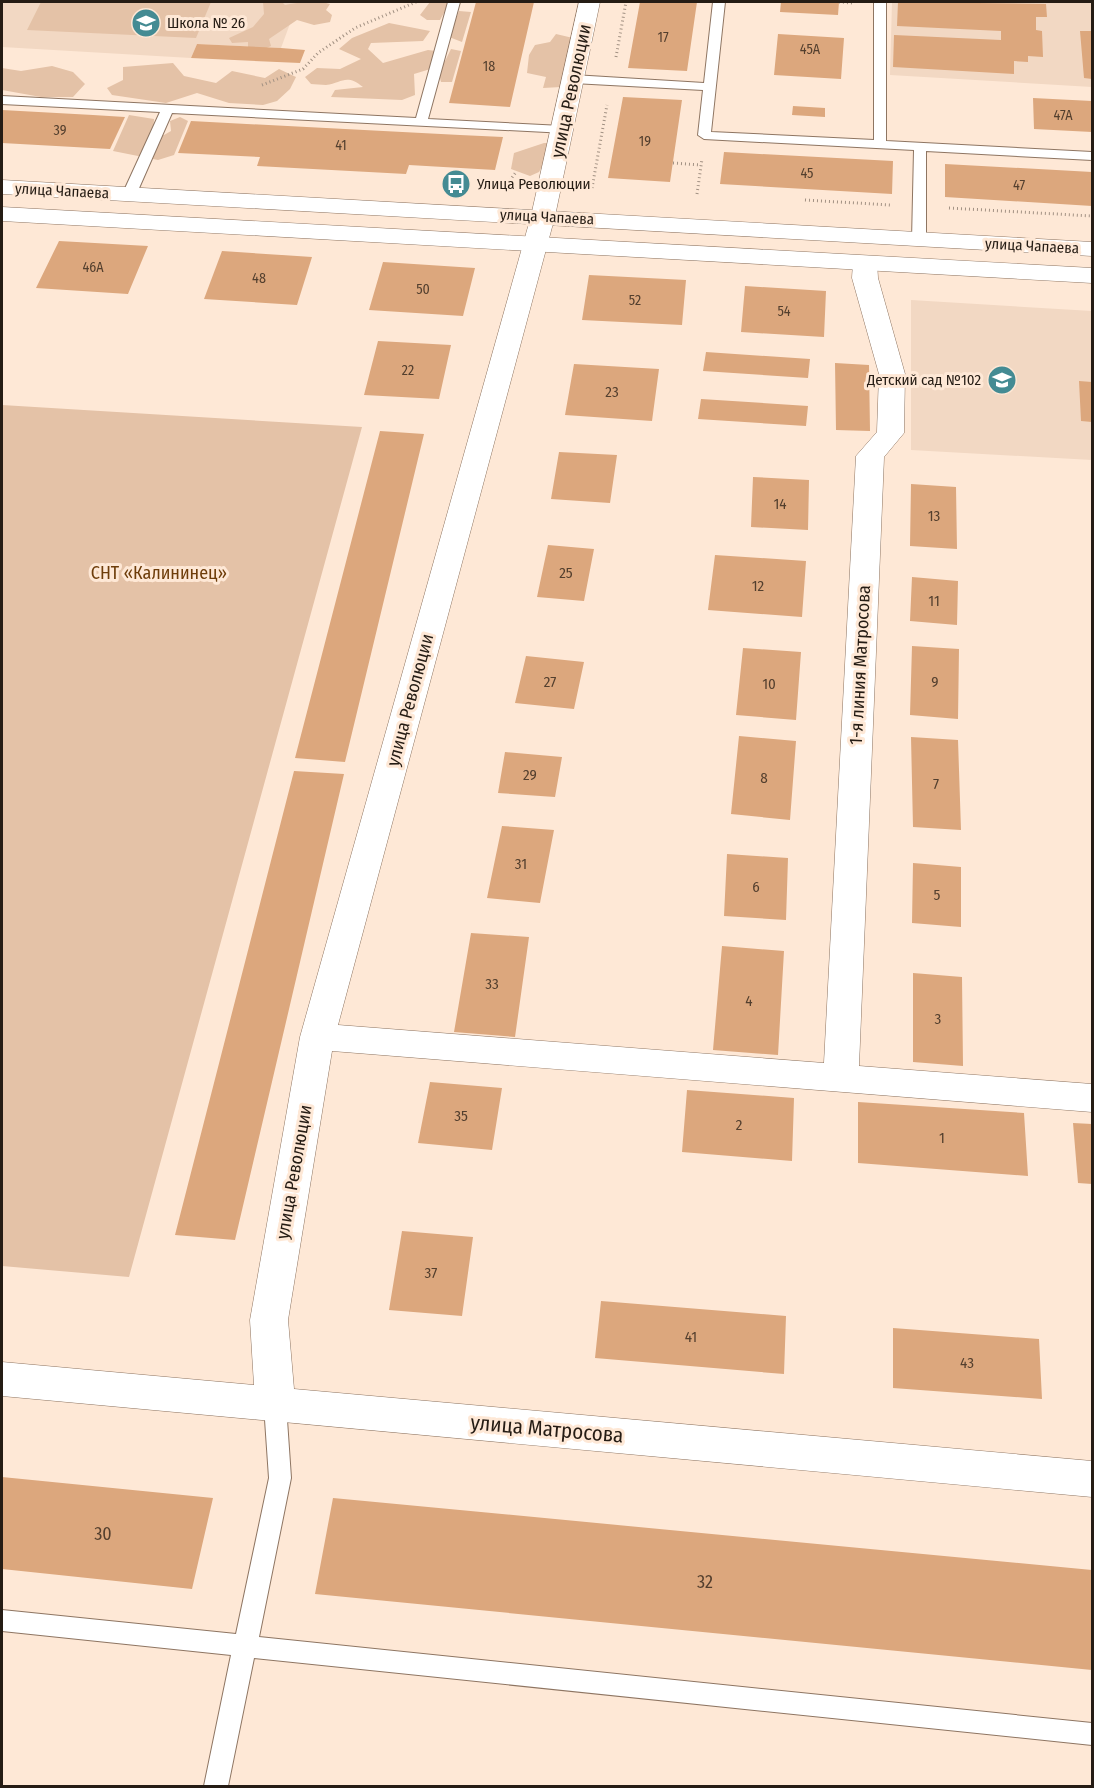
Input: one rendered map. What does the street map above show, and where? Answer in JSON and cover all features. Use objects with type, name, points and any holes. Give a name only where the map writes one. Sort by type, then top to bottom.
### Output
[{"type":"street","name":"улица Революции","points":[[275,1405],[269,1320],[317,1037],[539,231],[590,2]]},
{"type":"street","name":"улица Чапаева","points":[[2,187],[129,195],[539,231],[919,240],[1092,249]]},
{"type":"street","points":[[2,214],[539,231],[865,263],[1092,276]]},
{"type":"street","name":"1-я линия Матросова","points":[[841,1077],[870,456],[890,433],[892,374],[865,278],[865,263]]},
{"type":"street","points":[[317,1037],[1092,1098]]},
{"type":"street","name":"улица Матросова","points":[[2,1379],[1092,1479]]},
{"type":"lane","points":[[421,122],[454,2]]},
{"type":"lane","points":[[718,2],[704,135],[1092,156]]},
{"type":"lane","points":[[880,2],[880,144]]},
{"type":"lane","points":[[573,79],[710,87]]},
{"type":"lane","points":[[2,99],[562,130]]},
{"type":"lane","points":[[129,195],[168,108]]},
{"type":"lane","points":[[919,240],[920,147]]},
{"type":"lane","points":[[216,1786],[280,1478],[275,1405]]},
{"type":"lane","points":[[2,1620],[1092,1734]]},
{"type":"path","points":[[254,87],[303,69],[318,53],[355,28],[416,2]]},
{"type":"path","points":[[697,194],[704,135]]},
{"type":"path","points":[[673,163],[701,165]]},
{"type":"shaded area","name":"Школа № 26","points":[[2,2],[298,2],[281,48],[197,44],[191,58],[2,47]]},
{"type":"shaded area","points":[[892,2],[1092,2],[1092,87],[890,75]]},
{"type":"shaded area","name":"Детский сад №102","points":[[911,300],[1092,311],[1092,460],[911,450]]},
{"type":"green space","points":[[41,2],[211,2],[196,38],[27,30]]},
{"type":"green space","points":[[263,2],[282,2],[285,5],[308,2],[325,3],[330,4],[326,10],[332,15],[330,22],[314,25],[297,20],[269,39],[271,46],[262,50],[248,49],[248,42],[232,43],[229,38],[253,27],[264,14]]},
{"type":"green space","points":[[430,2],[450,2],[440,20],[427,20],[420,15]]},
{"type":"green space","points":[[459,11],[471,12],[462,42],[449,37]]},
{"type":"green space","points":[[389,23],[430,31],[423,41],[371,43],[368,49],[383,63],[428,50],[436,51],[445,61],[451,49],[461,51],[452,82],[441,82],[437,67],[414,74],[415,95],[402,100],[331,97],[335,90],[363,87],[352,80],[326,85],[311,84],[305,77],[317,68],[340,69],[361,59],[339,49],[352,38]]},
{"type":"green space","points":[[556,34],[573,38],[561,87],[543,88],[546,77],[527,73],[529,55],[535,45],[550,42]]},
{"type":"green space","points":[[173,63],[184,76],[216,83],[232,71],[265,78],[279,69],[296,77],[290,89],[277,101],[263,105],[229,103],[197,93],[166,103],[112,95],[107,88],[123,80],[123,67]]},
{"type":"green space","points":[[52,66],[73,72],[85,84],[73,97],[41,97],[2,90],[2,68],[21,71]]},
{"type":"green space","points":[[129,115],[154,119],[153,135],[164,135],[171,131],[170,121],[180,117],[188,121],[174,155],[158,160],[113,151]]},
{"type":"green space","points":[[544,143],[555,143],[539,172],[530,176],[511,169],[514,153]]},
{"type":"green space","name":"СНТ «Калининец»","points":[[2,405],[362,427],[129,1277],[2,1266]]},
{"type":"building","points":[[476,2],[534,2],[510,107],[449,103]]},
{"type":"building","points":[[640,2],[697,2],[687,71],[628,68]]},
{"type":"building","points":[[781,2],[839,2],[838,15],[780,12]]},
{"type":"building","points":[[898,2],[1046,4],[1047,17],[1036,17],[1036,30],[1042,31],[1043,57],[1028,56],[1028,62],[1014,61],[1014,74],[893,67],[894,35],[1001,40],[1001,31],[897,26]]},
{"type":"building","points":[[1080,31],[1092,31],[1092,79],[1084,78]]},
{"type":"building","points":[[778,34],[844,38],[841,79],[774,75]]},
{"type":"building","points":[[197,44],[305,50],[300,63],[191,58]]},
{"type":"building","points":[[623,97],[682,100],[670,182],[608,178]]},
{"type":"building","points":[[1033,98],[1092,101],[1092,132],[1034,129]]},
{"type":"building","points":[[793,106],[825,108],[825,117],[792,115]]},
{"type":"building","points":[[2,110],[125,117],[110,149],[2,143]]},
{"type":"building","points":[[191,121],[503,137],[495,170],[409,165],[406,174],[257,166],[260,157],[178,153]]},
{"type":"building","points":[[724,152],[893,161],[892,194],[720,184]]},
{"type":"building","points":[[945,164],[1092,172],[1092,206],[945,197]]},
{"type":"building","points":[[59,241],[148,246],[128,294],[36,288]]},
{"type":"building","points":[[222,251],[312,257],[297,305],[204,299]]},
{"type":"building","points":[[383,262],[475,268],[463,316],[369,310]]},
{"type":"building","points":[[589,275],[686,280],[682,325],[582,320]]},
{"type":"building","points":[[745,286],[826,291],[824,337],[741,332]]},
{"type":"building","points":[[378,341],[451,345],[439,399],[364,395]]},
{"type":"building","points":[[706,352],[810,359],[808,378],[703,371]]},
{"type":"building","points":[[835,363],[869,365],[870,431],[836,430]]},
{"type":"building","points":[[574,364],[659,369],[652,421],[565,415]]},
{"type":"building","points":[[1079,381],[1092,382],[1092,422],[1081,421]]},
{"type":"building","points":[[701,399],[808,406],[806,426],[698,419]]},
{"type":"building","points":[[380,431],[424,434],[345,762],[295,758]]},
{"type":"building","points":[[559,452],[617,455],[610,503],[551,499]]},
{"type":"building","points":[[753,477],[809,480],[808,530],[751,527]]},
{"type":"building","points":[[911,484],[956,487],[957,549],[910,546]]},
{"type":"building","points":[[548,545],[594,549],[584,601],[537,597]]},
{"type":"building","points":[[715,555],[806,561],[802,617],[708,610]]},
{"type":"building","points":[[912,577],[958,581],[957,625],[910,621]]},
{"type":"building","points":[[912,646],[959,649],[958,719],[910,715]]},
{"type":"building","points":[[743,648],[801,652],[796,720],[736,715]]},
{"type":"building","points":[[526,656],[584,662],[574,709],[515,703]]},
{"type":"building","points":[[739,736],[796,741],[790,820],[731,814]]},
{"type":"building","points":[[911,737],[958,740],[961,830],[913,827]]},
{"type":"building","points":[[505,752],[562,757],[555,797],[498,793]]},
{"type":"building","points":[[294,771],[344,774],[235,1240],[175,1235]]},
{"type":"building","points":[[502,826],[554,830],[540,903],[487,898]]},
{"type":"building","points":[[727,854],[788,858],[786,920],[724,916]]},
{"type":"building","points":[[913,863],[961,867],[961,927],[912,923]]},
{"type":"building","points":[[471,933],[529,937],[515,1037],[454,1032]]},
{"type":"building","points":[[722,946],[784,951],[778,1055],[713,1050]]},
{"type":"building","points":[[913,973],[962,977],[963,1066],[913,1062]]},
{"type":"building","points":[[430,1082],[502,1088],[492,1150],[418,1143]]},
{"type":"building","points":[[687,1090],[794,1098],[792,1161],[682,1152]]},
{"type":"building","points":[[858,1102],[1024,1113],[1028,1176],[858,1163]]},
{"type":"building","points":[[1073,1123],[1092,1124],[1092,1184],[1078,1183]]},
{"type":"building","points":[[402,1231],[473,1237],[462,1316],[389,1310]]},
{"type":"building","points":[[601,1301],[786,1316],[784,1374],[595,1358]]},
{"type":"building","points":[[893,1328],[1039,1339],[1042,1399],[893,1388]]},
{"type":"building","points":[[2,1477],[213,1498],[192,1589],[2,1569]]},
{"type":"building","points":[[333,1498],[1092,1570],[1092,1670],[315,1594]]},
{"type":"place","name":"Школа № 26","points":[[146,23]]},
{"type":"place","name":"Улица Революции","points":[[456,184]]},
{"type":"place","name":"Детский сад №102","points":[[1002,380]]}]
